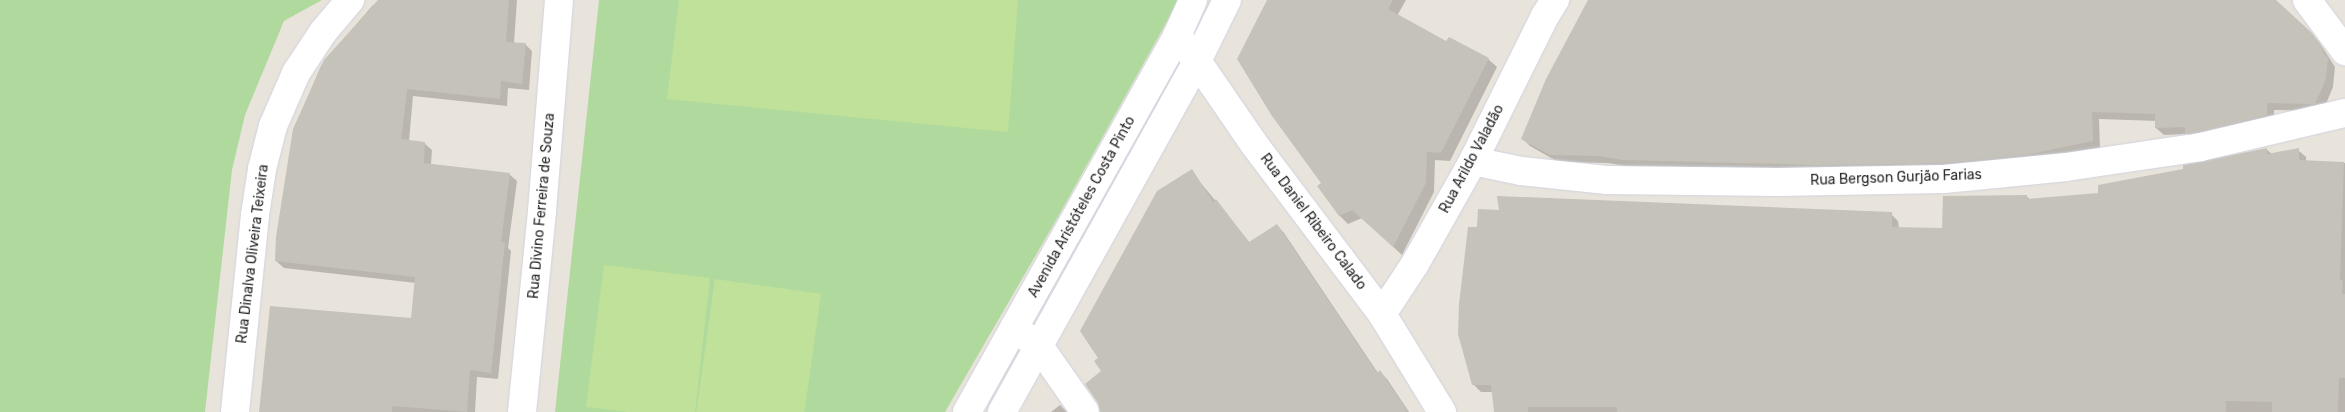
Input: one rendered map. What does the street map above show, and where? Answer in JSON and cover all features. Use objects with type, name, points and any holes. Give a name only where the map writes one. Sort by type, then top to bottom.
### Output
[{"type":"street","name":"Rua Dinalva Oliveira Teixeira","points":[[235,412],[255,215],[262,169],[273,126],[296,73],[323,32],[350,0]]},
{"type":"street","name":"Rua Divino Ferreira de Souza","points":[[522,412],[542,211],[559,0]]},
{"type":"street","name":"Avenida Aristóteles Costa Pinto","points":[[967,412],[1177,36],[1193,0]]},
{"type":"street","name":"Rua Arildo Valadão","points":[[1382,314],[1415,264],[1473,161],[1545,16],[1555,0]]},
{"type":"street","points":[[2307,0],[2345,51]]},
{"type":"street","points":[[1002,412],[1197,61],[1223,2]]},
{"type":"street","name":"Rua Daniel Ribeiro Calado","points":[[1177,36],[1197,61],[1254,144],[1382,314],[1442,412]]},
{"type":"street","name":"Rua Bergson Gurjão Farias","points":[[1473,161],[1521,171],[1607,180],[1778,182],[1944,179],[2066,167],[2201,147],[2345,113]]},
{"type":"street","points":[[1014,328],[1039,346],[1085,412]]},
{"type":"green space","points":[[0,0],[322,0],[284,21],[245,115],[232,170],[205,412],[0,412]]},
{"type":"green space","points":[[599,0],[1179,0],[1059,215],[945,412],[555,412]]},
{"type":"green space","points":[[679,0],[1018,0],[1008,132],[667,99]]},
{"type":"green space","points":[[604,265],[710,278],[695,412],[628,412],[586,407]]},
{"type":"green space","points":[[715,279],[821,294],[804,412],[696,412]]},
{"type":"building","points":[[378,0],[509,0],[506,42],[526,43],[522,84],[501,81],[500,99],[407,89],[401,139],[425,142],[424,163],[510,173],[501,242],[505,242],[491,373],[470,370],[467,412],[392,406],[392,412],[259,412],[270,306],[411,318],[415,277],[275,261],[276,237],[293,129],[324,60]]},
{"type":"building","points":[[1267,0],[1393,0],[1388,9],[1446,41],[1449,37],[1489,58],[1441,153],[1427,152],[1426,183],[1393,247],[1352,210],[1339,216],[1317,186],[1321,183],[1272,116],[1237,59]]},
{"type":"building","points":[[1588,0],[2276,0],[2312,33],[2328,58],[2326,79],[2315,104],[2267,103],[2267,115],[2185,134],[2185,127],[2155,128],[2155,114],[2092,112],[2093,141],[2026,155],[1943,163],[1817,165],[1622,160],[1599,156],[1550,155],[1521,139],[1546,79]]},
{"type":"building","points":[[2267,148],[2267,154],[2299,148],[2299,160],[2344,162],[2340,280],[2343,280],[2342,294],[2345,294],[2345,378],[2339,378],[2338,412],[2272,412],[2272,402],[2226,401],[2226,412],[1617,412],[1617,407],[1528,407],[1528,412],[1494,412],[1491,385],[1472,385],[1458,334],[1459,304],[1468,227],[1477,227],[1478,209],[1499,210],[1497,196],[1892,212],[1892,227],[1942,228],[1943,196],[2027,195],[2027,199],[2098,193],[2098,185],[2183,169],[2183,165]]},
{"type":"building","points":[[1192,169],[1213,202],[1216,199],[1249,242],[1277,224],[1377,373],[1380,370],[1408,412],[1100,412],[1098,403],[1085,384],[1101,371],[1094,361],[1098,358],[1080,331],[1157,191]]}]
